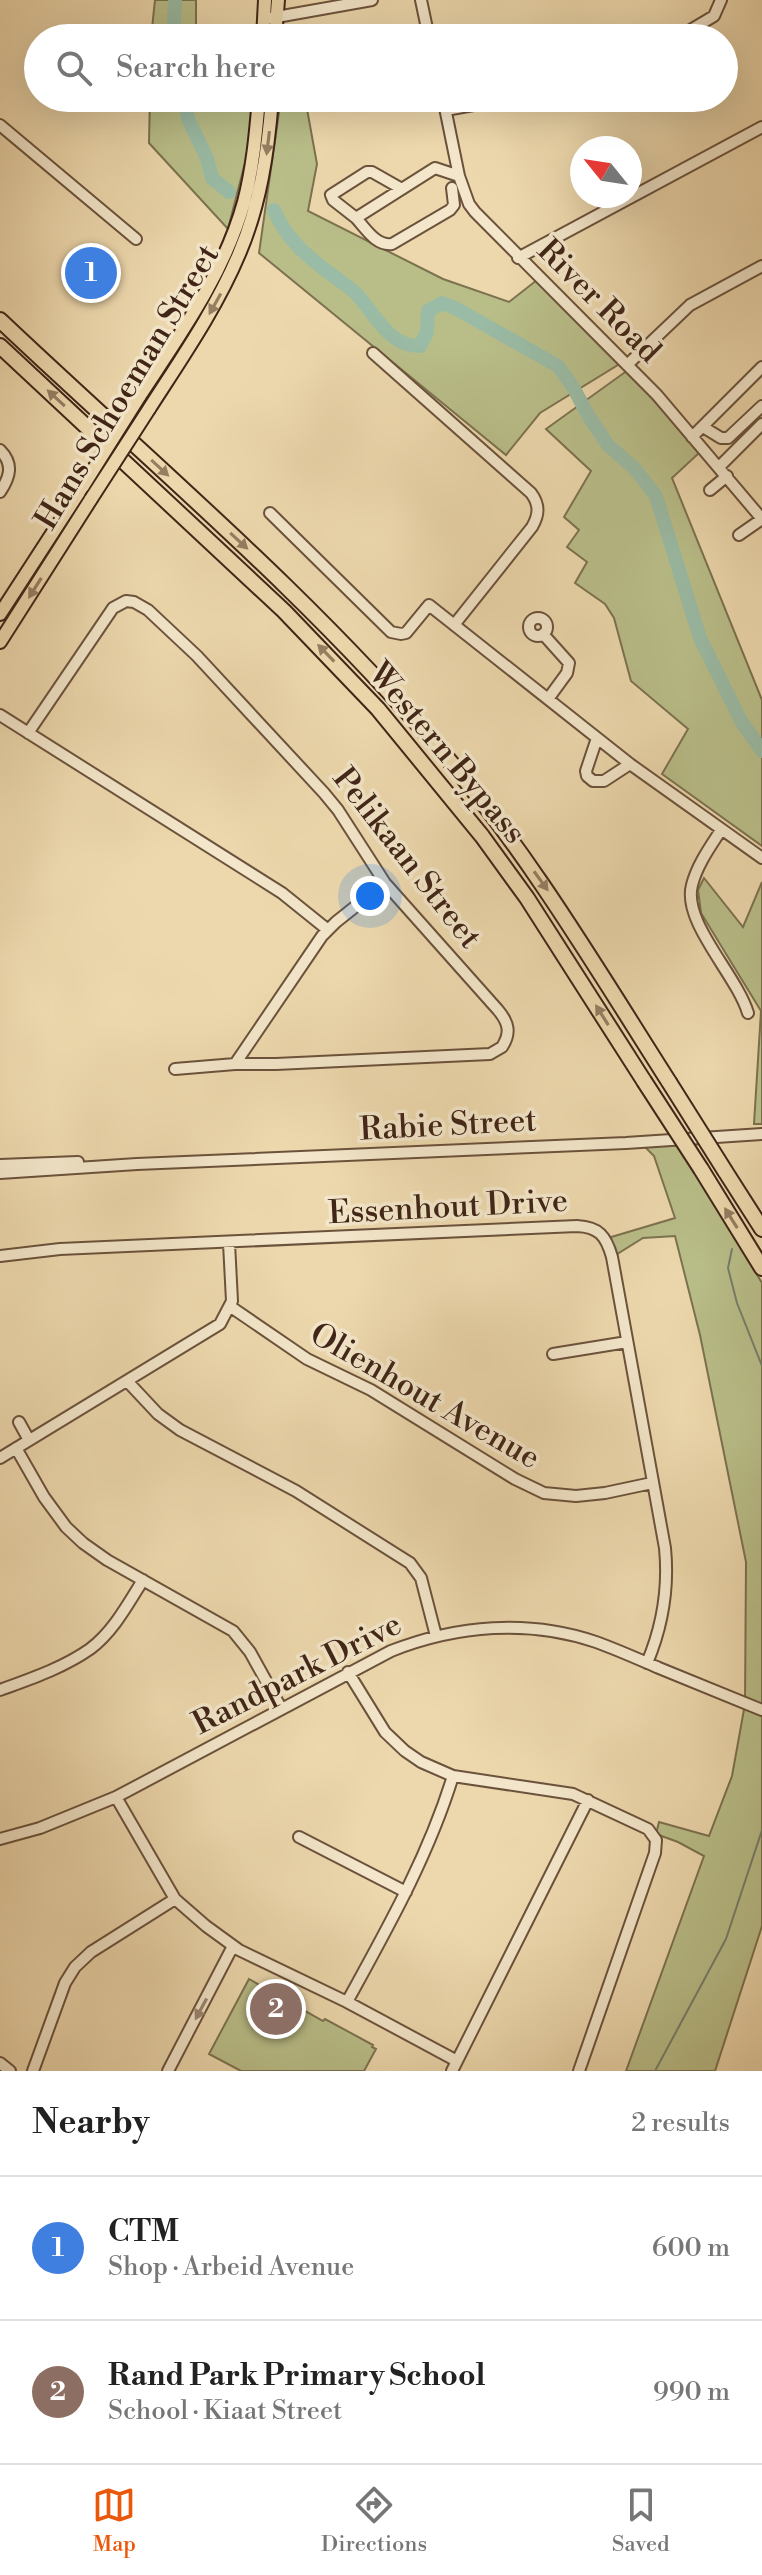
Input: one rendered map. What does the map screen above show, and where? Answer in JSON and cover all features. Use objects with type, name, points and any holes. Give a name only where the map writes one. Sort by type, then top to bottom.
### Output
[{"type":"highway","name":"Western Bypass","points":[[0,320],[296,594],[442,752],[549,892],[762,1229]]},
{"type":"highway","name":"Western Bypass","points":[[0,346],[284,611],[378,709],[482,836],[527,898],[762,1268]]},
{"type":"main road","points":[[265,0],[272,24]]},
{"type":"main road","points":[[268,24],[278,0]]},
{"type":"main road","name":"Hans Schoeman Street","points":[[0,642],[210,314],[232,271],[250,176],[257,112]]},
{"type":"main road","name":"Hans Schoeman Street","points":[[0,614],[241,232],[260,188],[270,112]]},
{"type":"street","points":[[270,18],[372,0]]},
{"type":"street","points":[[421,0],[426,24]]},
{"type":"street","points":[[701,24],[714,16],[721,0]]},
{"type":"street","name":"River Road","points":[[446,112],[459,176],[469,204],[518,258],[657,395],[762,519]]},
{"type":"street","points":[[0,125],[136,239]]},
{"type":"street","points":[[518,258],[762,127]]},
{"type":"street","points":[[356,218],[435,168],[459,176]]},
{"type":"street","points":[[402,189],[367,172],[331,195],[379,242],[387,245],[450,210],[454,205],[452,188]]},
{"type":"street","points":[[627,365],[690,305],[762,266]]},
{"type":"street","points":[[373,353],[531,493],[538,504],[538,514],[532,527],[454,625]]},
{"type":"street","points":[[692,437],[762,367]]},
{"type":"street","points":[[703,427],[715,435],[728,438],[762,406]]},
{"type":"street","points":[[719,467],[762,424]]},
{"type":"street","points":[[0,492],[9,473],[9,460],[2,452]]},
{"type":"street","points":[[710,490],[727,476]]},
{"type":"street","points":[[270,513],[391,632],[406,633],[429,605],[630,764],[762,858]]},
{"type":"street","points":[[739,535],[762,519]]},
{"type":"street","name":"Pelikaan Street","points":[[28,733],[109,613],[121,602],[134,602],[148,610],[197,656],[330,799],[385,883],[504,1018],[508,1030],[502,1047],[490,1054],[175,1069]]},
{"type":"street","points":[[543,634],[569,663],[567,673],[548,699]]},
{"type":"street","points":[[0,715],[282,893],[328,930]]},
{"type":"street","points":[[597,738],[586,771],[593,781],[604,781],[630,764]]},
{"type":"street","points":[[721,830],[692,885],[692,913],[737,985],[748,1013]]},
{"type":"street","points":[[235,1064],[328,930],[385,883]]},
{"type":"street","name":"Rabie Street","points":[[0,1173],[137,1164],[596,1145],[760,1134]]},
{"type":"street","name":"Rabie Street","points":[[0,1165],[100,1161],[137,1164]]},
{"type":"street","name":"Essenhout Drive","points":[[0,1256],[60,1249],[590,1227],[601,1233],[610,1251],[665,1548],[667,1579],[663,1616],[647,1663]]},
{"type":"street","points":[[0,1458],[213,1331],[231,1307],[229,1243]]},
{"type":"street","name":"Olienhout Avenue","points":[[231,1307],[307,1359],[371,1390],[530,1487],[553,1496],[576,1496],[652,1483]]},
{"type":"street","points":[[553,1354],[627,1342]]},
{"type":"street","points":[[128,1382],[158,1414],[180,1430],[296,1491],[410,1563],[421,1578],[436,1636]]},
{"type":"street","points":[[19,1422],[29,1440]]},
{"type":"street","points":[[16,1448],[40,1491],[66,1527],[97,1553],[233,1631],[250,1652],[281,1708]]},
{"type":"street","points":[[0,1690],[51,1671],[92,1648],[115,1623],[143,1580]]},
{"type":"street","name":"Randpark Drive","points":[[0,1839],[40,1828],[116,1797],[348,1672],[391,1651],[436,1636],[490,1628],[547,1630],[595,1642],[762,1710]]},
{"type":"street","points":[[348,1672],[389,1737],[421,1762],[453,1776],[551,1789],[588,1800],[648,1829],[656,1840],[655,1853],[579,2071]]},
{"type":"street","points":[[347,2002],[432,1837],[453,1776]]},
{"type":"street","points":[[116,1797],[175,1899],[233,1946],[347,2002],[454,2066],[588,1800]]},
{"type":"street","points":[[299,1837],[406,1892]]},
{"type":"street","points":[[33,2071],[65,1983],[75,1967],[91,1952],[175,1899]]},
{"type":"street","points":[[168,2071],[233,1946]]},
{"type":"street","points":[[0,2063],[10,2071]]},
{"type":"green space","points":[[155,0],[196,0],[196,24],[152,24]]},
{"type":"green space","points":[[150,112],[252,112],[248,151],[228,229],[149,143]]},
{"type":"green space","points":[[279,112],[308,112],[317,164],[308,211],[443,279],[509,302],[537,280],[621,363],[540,413],[506,455],[259,253]]},
{"type":"green space","points":[[628,370],[699,453],[672,478],[762,700],[762,846],[662,774],[688,729],[631,681],[614,618],[605,604],[575,583],[587,562],[567,547],[579,530],[564,517],[591,471],[546,429]]},
{"type":"green space","points":[[704,878],[743,927],[762,882],[762,1124],[754,1124],[761,1011],[701,913],[698,890]]},
{"type":"green space","points":[[674,1137],[762,1283],[762,1926],[715,2071],[626,2071],[704,1856],[656,1834],[659,1822],[709,1836],[732,1776],[745,1704],[746,1562],[700,1335],[675,1236],[643,1238],[614,1256],[608,1238],[675,1218],[654,1156],[640,1142]]},
{"type":"green space","points":[[249,1979],[373,2045],[376,2049],[364,2071],[241,2071],[209,2054]]},
{"type":"waterway","points":[[174,24],[175,0]]},
{"type":"waterway","points":[[187,112],[207,158],[212,178],[229,192]]},
{"type":"waterway","points":[[274,210],[300,248],[355,292],[385,330],[401,342],[420,346],[427,332],[428,311],[442,303],[558,366],[608,445],[635,469],[656,496],[700,638],[741,721],[762,751]]},
{"type":"waterway","points":[[732,1249],[728,1268],[737,1303],[762,1366]]},
{"type":"waterway","points":[[655,2071],[726,1939],[762,1830]]},
{"type":"place","name":"CTM","points":[[91,273]]},
{"type":"place","name":"Rand Park Primary School","points":[[276,2009]]}]
